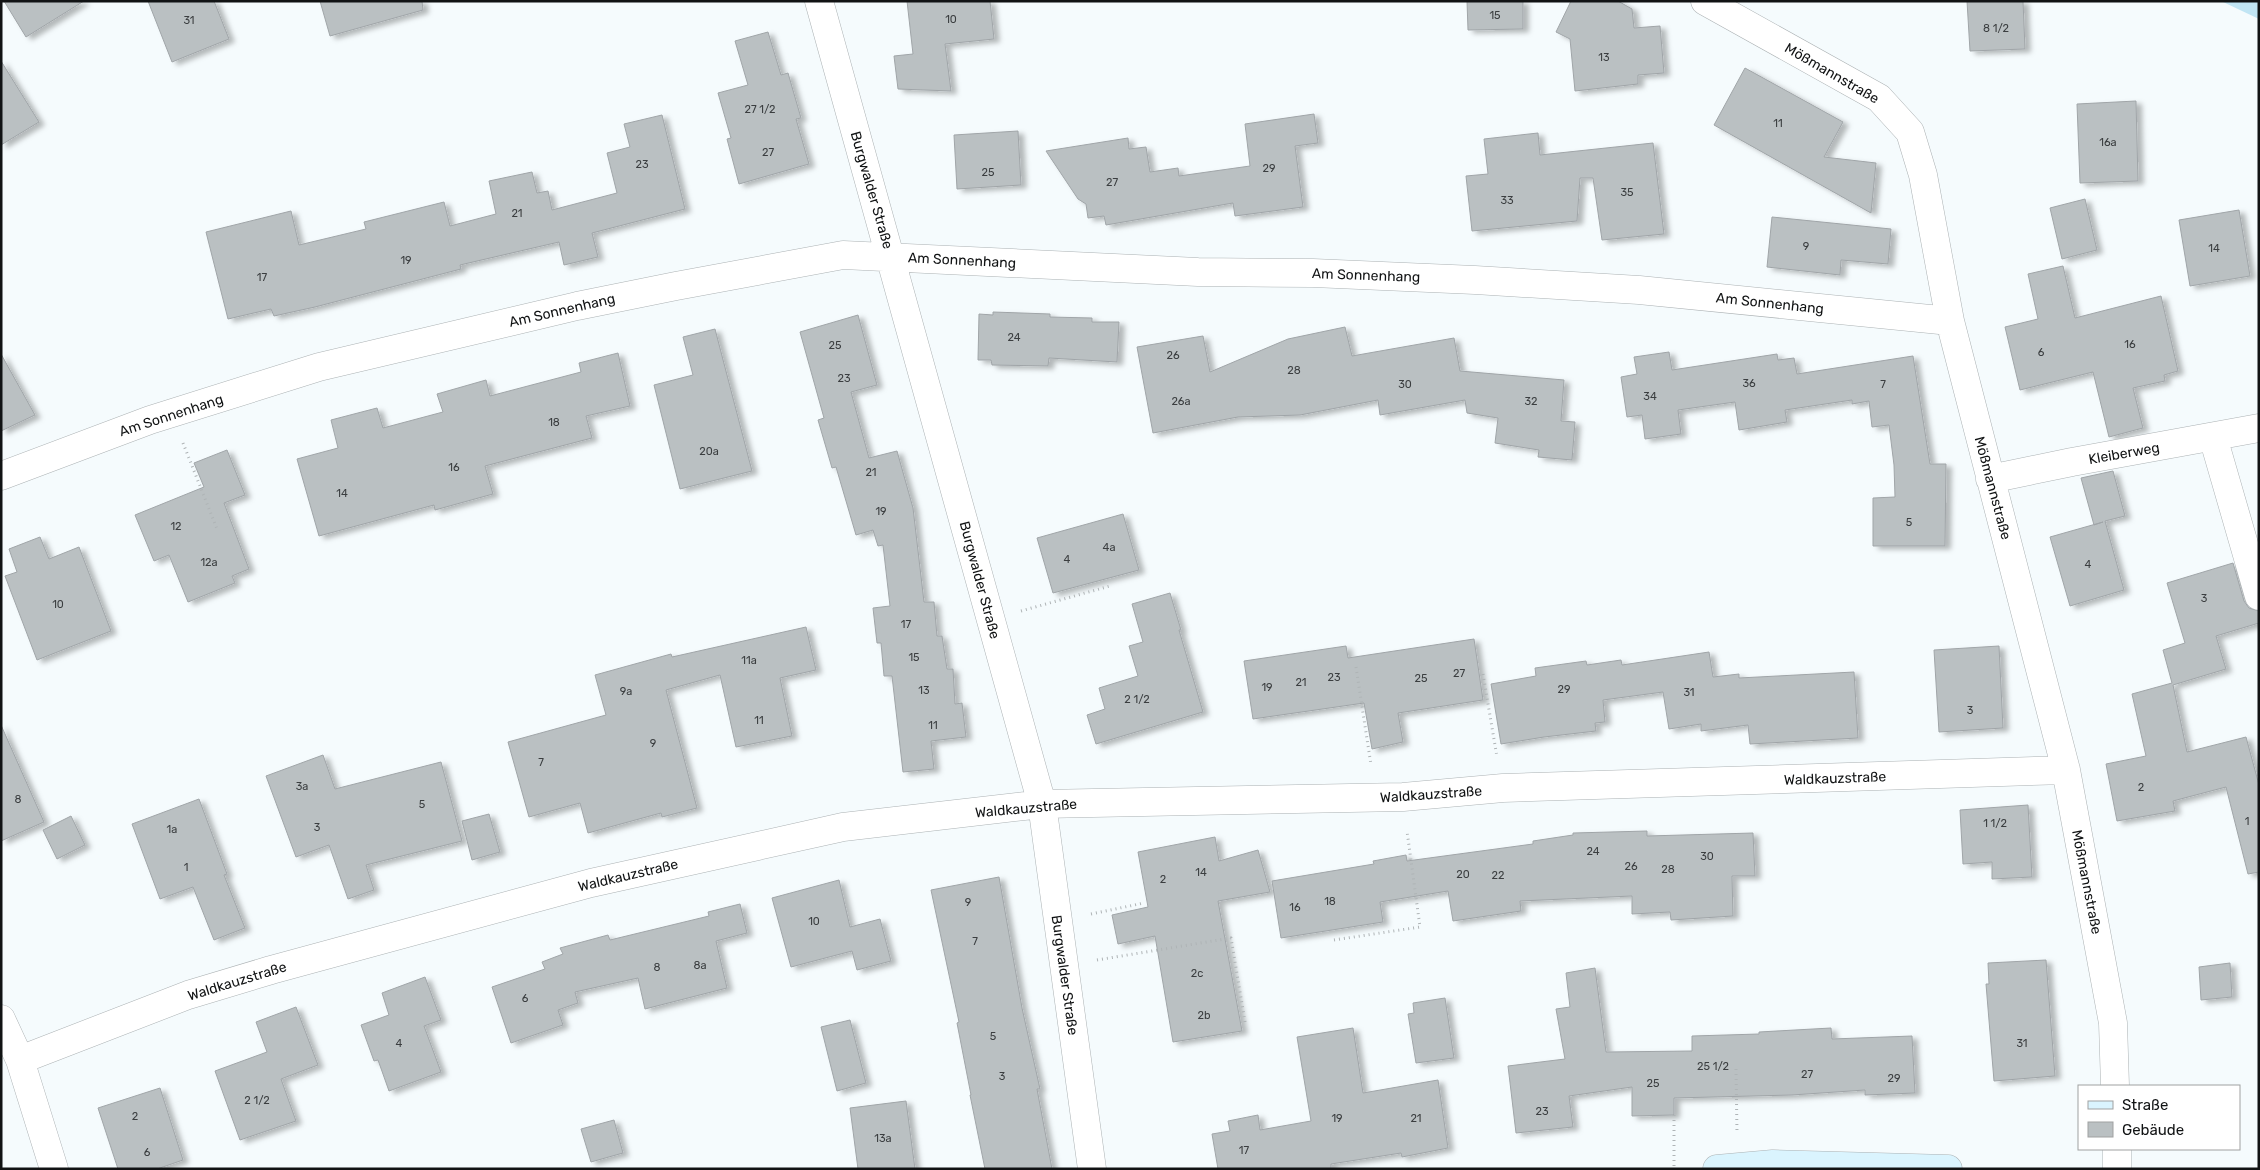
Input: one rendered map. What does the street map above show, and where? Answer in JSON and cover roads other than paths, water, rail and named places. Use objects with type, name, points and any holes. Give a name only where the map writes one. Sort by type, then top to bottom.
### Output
[{"type":"street","name":"Burgwalder Straße","points":[[819,1],[1042,804],[1092,1169]]},
{"type":"street","name":"Mößmannstraße","points":[[1705,1],[1879,98],[1910,132],[1922,175],[1950,321],[2066,770],[2113,1023],[2115,1085]]},
{"type":"street","name":"Am Sonnenhang","points":[[1,476],[170,414],[319,367],[586,304],[843,255],[1198,272],[1313,273],[1432,278],[1619,288],[1950,321]]},
{"type":"street","name":"Kleiberweg","points":[[1990,479],[2259,428]]},
{"type":"street","points":[[2213,437],[2259,596]]},
{"type":"street","name":"Waldkauzstraße","points":[[20,1060],[188,994],[399,934],[591,883],[843,827],[1042,804],[1376,798],[1503,788],[2066,770]]},
{"type":"street","points":[[1,1019],[20,1060],[54,1169]]},
{"type":"street","points":[[2117,1150],[2118,1169]]},
{"type":"street","points":[[1728,1168],[1773,1164],[1948,1169]]}]
